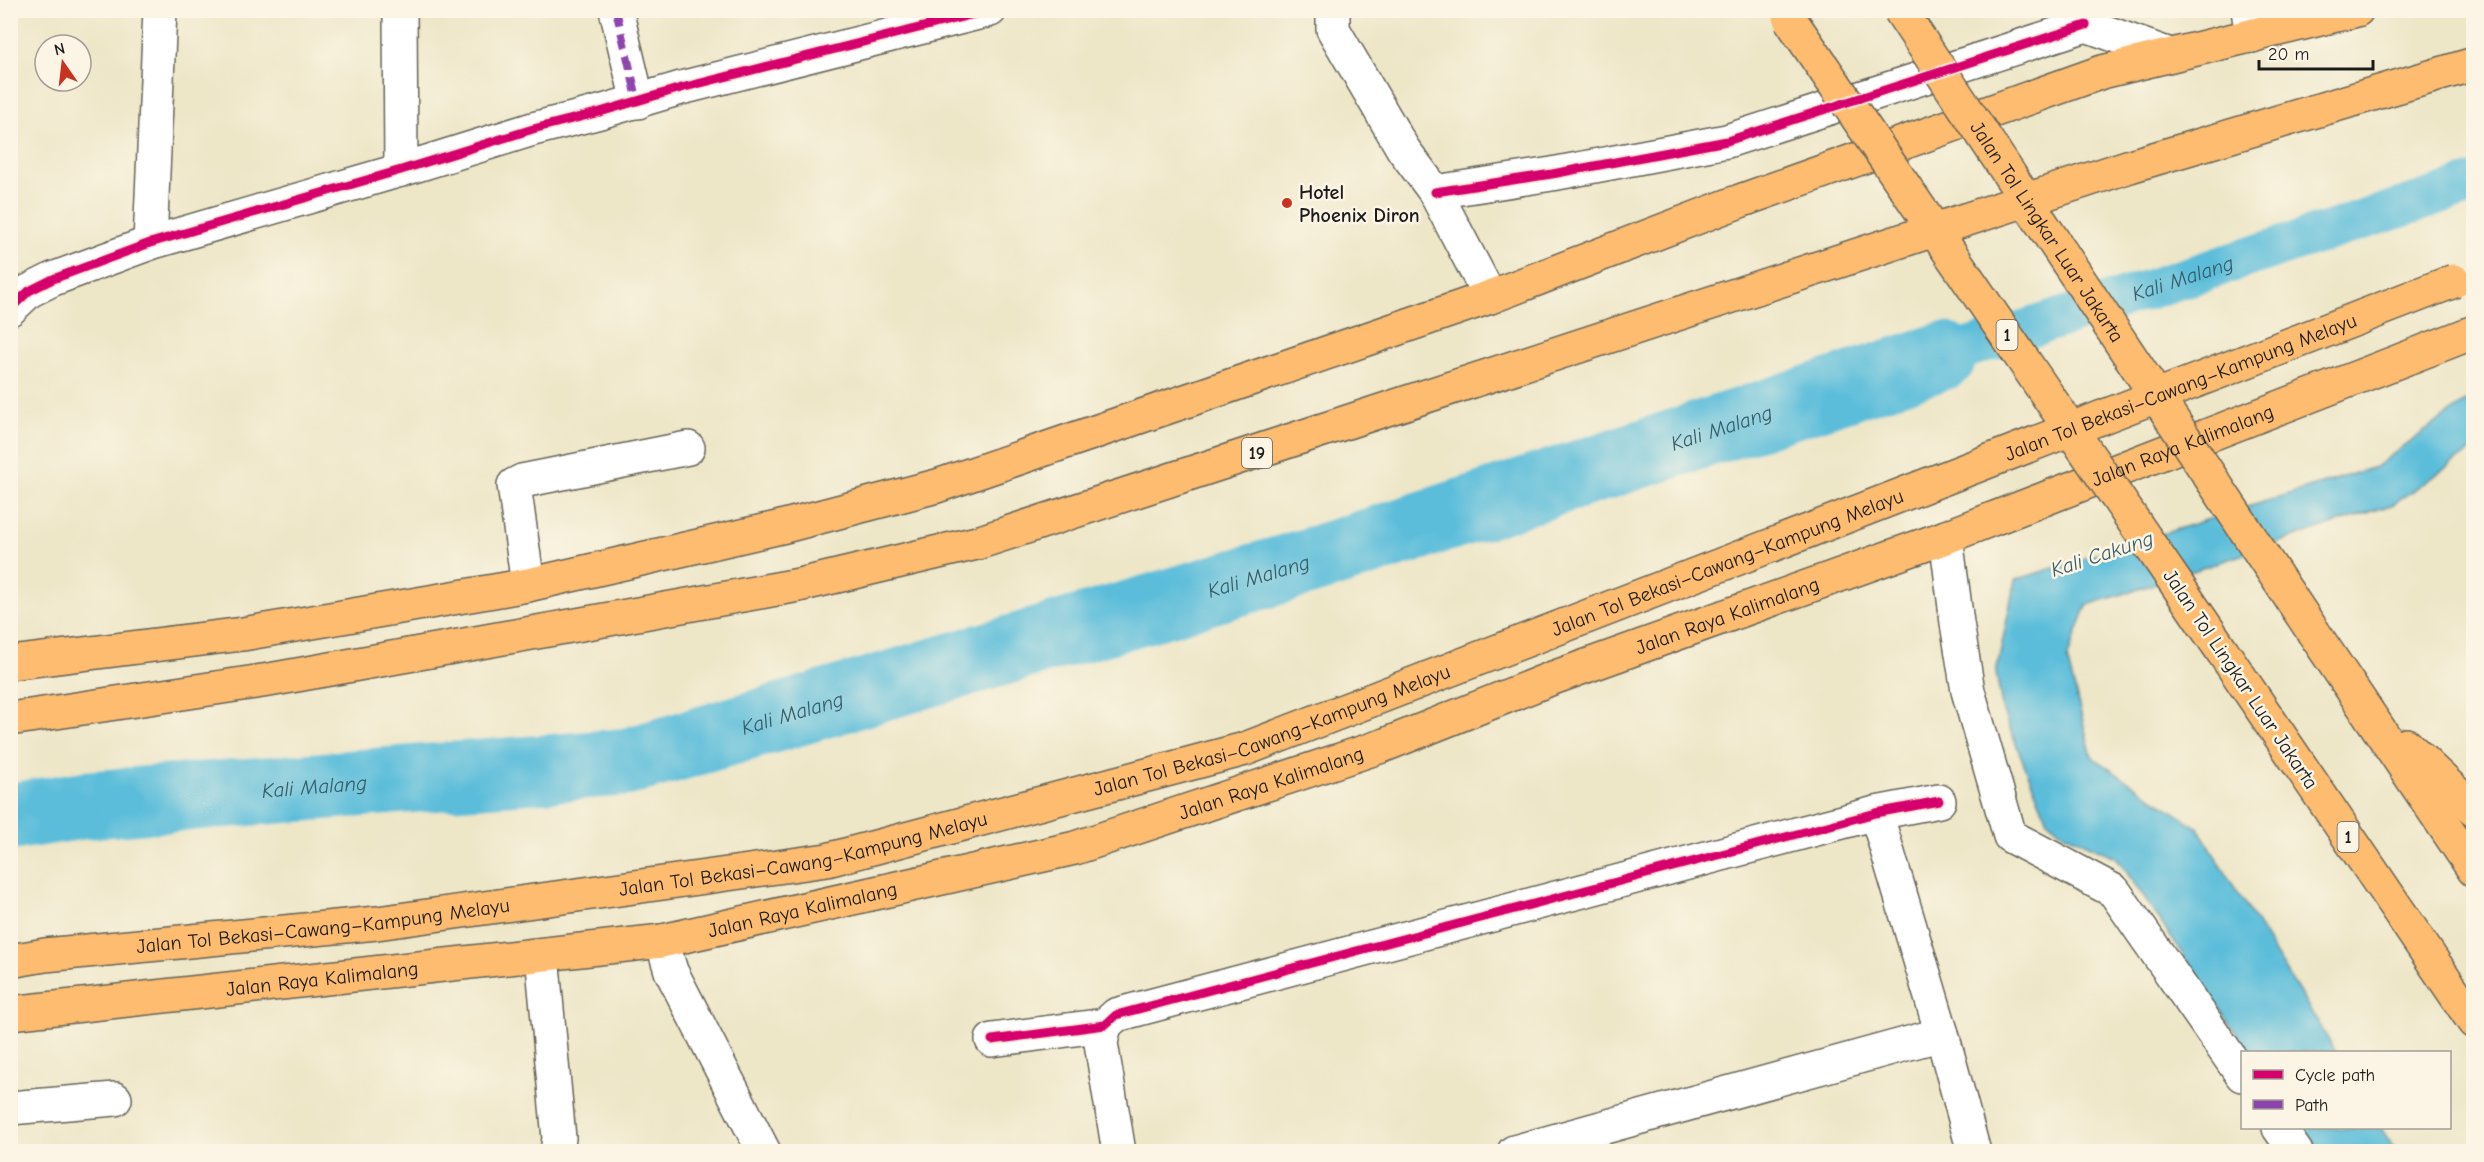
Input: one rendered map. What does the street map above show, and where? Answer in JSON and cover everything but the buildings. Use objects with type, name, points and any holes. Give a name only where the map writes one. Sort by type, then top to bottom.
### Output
[{"type":"main road","name":"Jalan Tol Lingkar Luar Jakarta","points":[[1900,10],[2359,701],[2474,870]]},
{"type":"main road","points":[[10,663],[243,634],[528,585],[781,527],[937,486],[1490,297],[1740,201],[2102,72],[2170,55],[2250,23],[2357,10]]},
{"type":"main road","name":"Jalan Tol Lingkar Luar Jakarta","points":[[1788,14],[2474,1022]]},
{"type":"main road","name":"19","points":[[10,719],[269,680],[799,585],[977,543],[2130,166],[2474,64]]},
{"type":"main road","name":"Jalan Tol Bekasi–Cawang–Kampung Melayu","points":[[10,961],[45,955],[377,923],[827,861],[1245,749],[2474,274]]},
{"type":"main road","name":"Jalan Raya Kalimalang","points":[[10,1013],[662,941],[1075,848],[1382,746],[1550,679],[1946,537],[2474,332]]},
{"type":"main road","points":[[2359,701],[2474,810]]},
{"type":"street","points":[[150,243],[160,10]]},
{"type":"street","points":[[400,10],[401,170]]},
{"type":"street","points":[[616,10],[638,102]]},
{"type":"street","points":[[17,296],[53,279],[150,243],[533,129],[638,102],[681,88],[990,10]]},
{"type":"street","points":[[1333,10],[1333,29],[1403,149],[1435,192],[1490,297]]},
{"type":"street","points":[[1435,192],[1552,174],[1727,141],[2081,18],[2170,55]]},
{"type":"street","points":[[528,585],[514,485],[522,481],[688,448]]},
{"type":"street","points":[[1946,537],[1968,691],[2010,836],[2114,891],[2241,1074]]},
{"type":"street","points":[[992,1040],[1105,1025],[1116,1015],[1876,813],[1939,801]]},
{"type":"street","points":[[1876,813],[1942,1034],[1974,1152]]},
{"type":"street","points":[[662,941],[671,971],[764,1152]]},
{"type":"street","points":[[542,956],[559,1138],[557,1152]]},
{"type":"street","points":[[1105,1025],[1101,1043],[1119,1152]]},
{"type":"street","points":[[1514,1152],[1942,1034]]},
{"type":"street","points":[[10,1108],[115,1099]]},
{"type":"street","points":[[2280,1129],[2296,1152]]},
{"type":"water","name":"Kali Cakung","points":[[2473,391],[2473,449],[2394,504],[2087,605],[2067,659],[2092,757],[2198,828],[2335,1051],[2248,1051],[2117,858],[2063,833],[2047,820],[2003,712],[1996,673],[2015,580],[2375,467],[2469,399]]},
{"type":"water","points":[[2301,1129],[2382,1129],[2396,1151],[2316,1151]]},
{"type":"waterway","name":"Kali Malang","points":[[1943,356],[2474,184]]},
{"type":"waterway","name":"Kali Malang","points":[[10,817],[85,805],[627,762],[1321,558],[1943,356]]},
{"type":"marked path","points":[[616,10],[638,102]]},
{"type":"cycle path","points":[[10,309],[29,291],[53,279],[150,243],[533,129],[681,88],[990,10]]},
{"type":"cycle path","points":[[1435,192],[1552,174],[1727,141],[2086,25]]},
{"type":"cycle path","points":[[992,1040],[1105,1025],[1116,1015],[1876,813],[1939,801]]},
{"type":"place","name":"Hotel Phoenix Diron","points":[[1287,203]]}]
